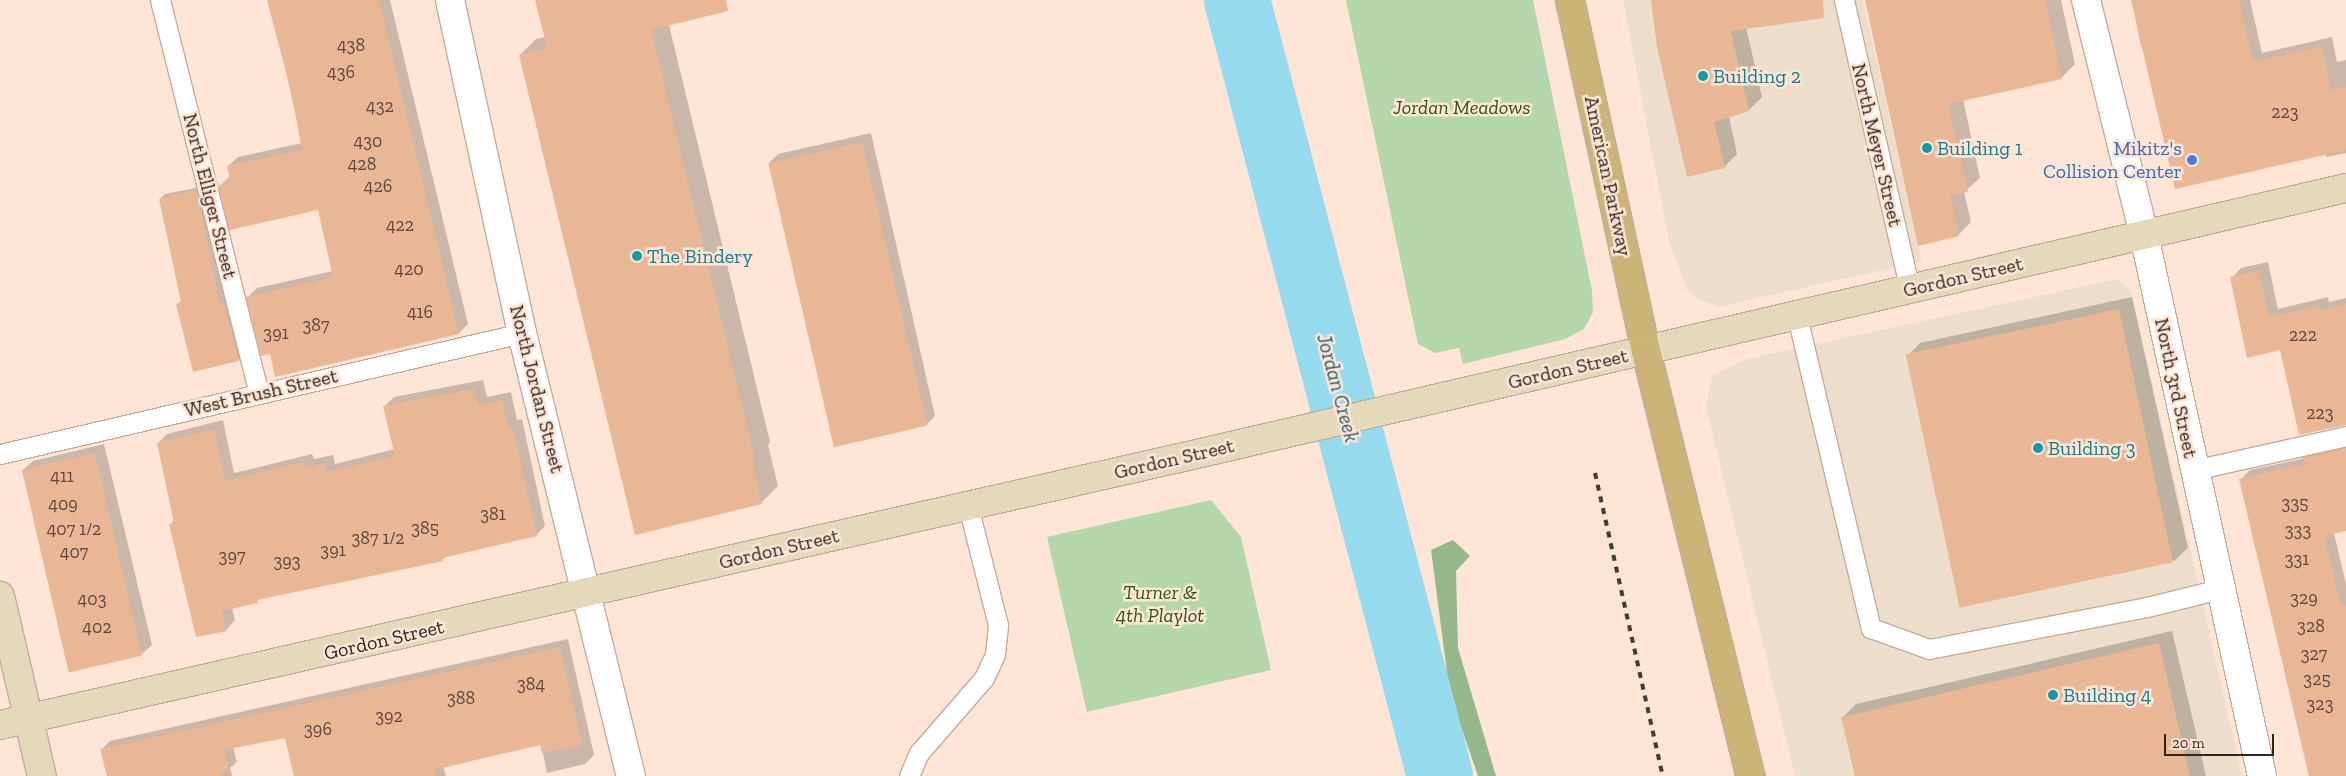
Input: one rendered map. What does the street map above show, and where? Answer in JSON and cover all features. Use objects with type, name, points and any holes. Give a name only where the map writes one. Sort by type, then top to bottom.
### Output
[{"type":"main road","name":"American Parkway","points":[[1570,0],[1646,351],[1750,776]]},
{"type":"street","name":"North Jordan Street","points":[[450,0],[522,333],[588,593],[631,776]]},
{"type":"street","name":"North 3rd Street","points":[[2086,0],[2144,235],[2262,776]]},
{"type":"street","name":"Gordon Street","points":[[0,725],[1198,454],[2346,188]]},
{"type":"street","points":[[0,596],[42,776]]},
{"type":"lane","name":"North Elliger Street","points":[[160,0],[259,393]]},
{"type":"lane","name":"North Meyer Street","points":[[1844,0],[1910,290]]},
{"type":"lane","points":[[1797,316],[1871,628],[1930,649],[2147,607],[2220,589]]},
{"type":"lane","name":"West Brush Street","points":[[0,454],[522,333]]},
{"type":"lane","points":[[2194,470],[2346,436]]},
{"type":"lane","points":[[910,776],[918,753],[984,678],[995,654],[998,625],[968,506]]},
{"type":"shaded area","points":[[1623,0],[1863,0],[1922,261],[1718,307],[1700,300],[1687,289],[1669,242]]},
{"type":"shaded area","points":[[2117,279],[2131,291],[2242,776],[1795,776],[1706,406],[1712,375],[1747,359]]},
{"type":"green space","name":"Jordan Meadows","points":[[1346,0],[1533,0],[1592,291],[1593,312],[1584,329],[1565,339],[1463,364],[1459,348],[1435,353],[1418,344]]},
{"type":"green space","name":"Turner & 4th Playlot","points":[[1211,500],[1241,537],[1271,670],[1087,712],[1047,537]]},
{"type":"green space","points":[[1453,540],[1470,556],[1456,571],[1458,648],[1496,776],[1478,776],[1450,695],[1431,550]]},
{"type":"building","points":[[267,0],[379,0],[459,334],[275,377],[270,354],[261,356],[246,297],[333,277],[318,210],[229,230],[218,185],[231,183],[227,166],[302,150],[292,95]]},
{"type":"building","name":"The Bindery","points":[[535,0],[726,0],[728,11],[651,30],[755,459],[752,460],[762,504],[635,535],[519,55],[547,48]]},
{"type":"building","name":"Building 2","points":[[1651,0],[1823,0],[1824,18],[1731,31],[1749,111],[1714,122],[1725,168],[1687,177],[1657,47]]},
{"type":"building","name":"Building 1","points":[[1865,0],[2045,0],[2062,79],[1948,104],[1968,192],[1950,196],[1959,236],[1918,246]]},
{"type":"building","points":[[2131,0],[2239,0],[2253,62],[2322,46],[2331,90],[2346,87],[2346,150],[2175,189]]},
{"type":"building","points":[[862,142],[927,426],[834,447],[768,164]]},
{"type":"building","points":[[196,190],[220,303],[224,302],[239,361],[193,372],[176,304],[181,302],[159,199]]},
{"type":"building","points":[[2259,271],[2269,317],[2319,306],[2320,311],[2346,304],[2346,425],[2299,435],[2280,350],[2247,358],[2230,277]]},
{"type":"building","name":"Building 3","points":[[2119,309],[2173,562],[1960,608],[1906,354]]},
{"type":"building","points":[[474,389],[478,406],[502,400],[508,428],[513,428],[537,536],[442,558],[443,561],[257,600],[258,603],[222,611],[227,631],[196,637],[169,524],[174,523],[157,443],[214,429],[225,481],[303,462],[305,468],[324,463],[326,472],[395,456],[383,406]]},
{"type":"building","points":[[2346,448],[2346,531],[2324,536],[2341,606],[2346,605],[2346,776],[2309,776],[2239,479],[2305,464],[2303,457]]},
{"type":"building","points":[[95,453],[142,656],[69,673],[22,470]]},
{"type":"building","name":"Building 4","points":[[2159,643],[2190,776],[1855,776],[1841,717]]},
{"type":"building","points":[[560,647],[582,745],[542,753],[540,745],[434,770],[435,776],[294,776],[285,738],[224,750],[229,771],[221,773],[222,776],[107,776],[100,749]]},
{"type":"waterway","name":"Jordan Creek","points":[[1237,0],[1440,776]]},
{"type":"railway","points":[[1595,473],[1663,776]]},
{"type":"place","name":"Building 2","points":[[1703,76]]},
{"type":"place","name":"Building 1","points":[[1927,148]]},
{"type":"place","name":"Mikitz's Collision Center","points":[[2192,160]]},
{"type":"place","name":"The Bindery","points":[[637,256]]},
{"type":"place","name":"Building 3","points":[[2038,448]]},
{"type":"place","name":"Building 4","points":[[2053,695]]}]
